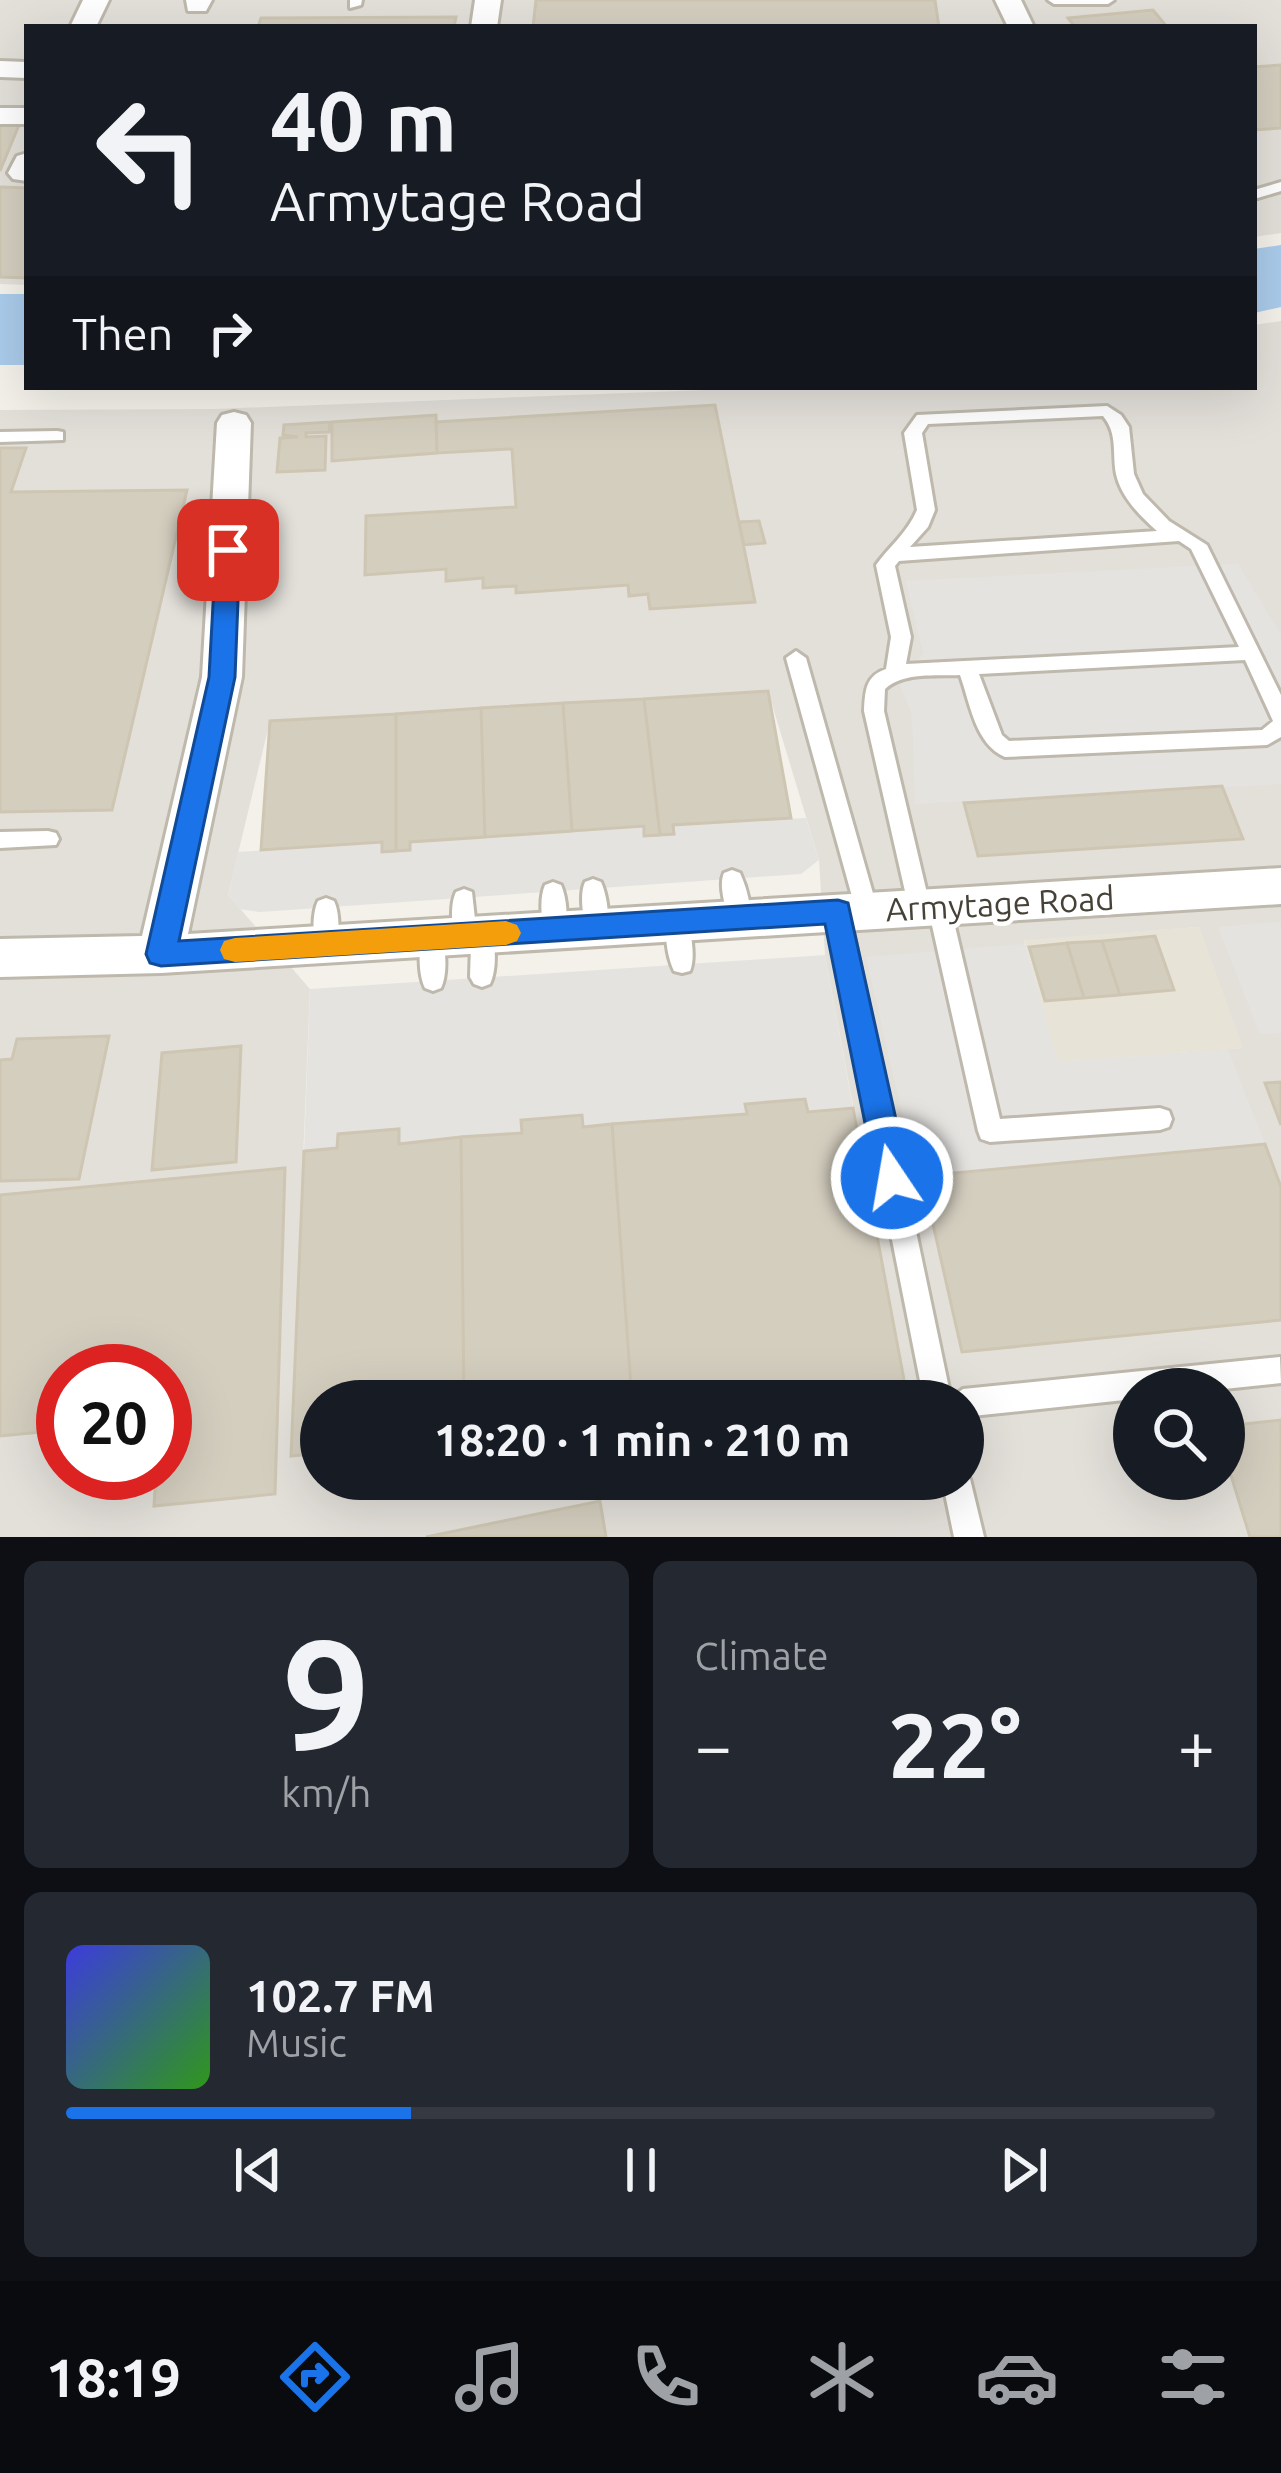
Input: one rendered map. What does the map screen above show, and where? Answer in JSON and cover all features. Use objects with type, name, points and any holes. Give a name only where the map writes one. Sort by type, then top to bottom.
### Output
[{"type":"street","points":[[161,954],[222,677],[234,423]]},
{"type":"street","name":"Armytage Road","points":[[0,958],[161,954],[326,926],[460,944],[575,909],[679,943],[736,898],[852,911],[1281,886]]},
{"type":"lane","points":[[1054,0],[1108,0]]},
{"type":"lane","points":[[895,673],[902,638],[885,565],[926,511],[915,427],[923,419],[942,416],[1107,411],[1124,431],[1129,485],[1157,521],[1198,545],[1281,716]]},
{"type":"lane","points":[[0,437],[57,436]]},
{"type":"lane","points":[[890,555],[1176,535]]},
{"type":"lane","points":[[1160,1119],[990,1131],[874,711],[875,687],[895,673],[1252,653]]},
{"type":"lane","points":[[796,658],[852,911],[934,1380]]},
{"type":"lane","points":[[968,667],[993,739],[1005,749],[1267,737],[1281,726]]},
{"type":"lane","points":[[0,840],[48,839]]},
{"type":"lane","points":[[984,1400],[1280,1370]]},
{"type":"lane","points":[[961,1500],[969,1537]]},
{"type":"shaded area","points":[[0,0],[1281,0],[1281,233],[1257,237],[1257,24],[24,24],[24,285],[0,284]]},
{"type":"shaded area","points":[[1281,321],[1281,1537],[0,1537],[0,410],[213,409],[704,390],[1257,390],[1257,325]],"holes":[[[768,691],[819,860],[825,955],[904,1380],[984,1380],[984,1500],[300,1500],[300,1454],[291,1455],[310,989],[228,895],[270,721]],[[1199,927],[1243,1048],[1058,1062],[1024,940]]]},
{"type":"shaded area","points":[[1238,564],[1281,635],[1281,784],[915,804],[912,715],[900,685],[923,653],[906,581]]},
{"type":"shaded area","points":[[806,818],[819,860],[801,874],[260,912],[239,909],[228,895],[238,852],[382,842],[410,850],[410,842],[644,826],[644,835],[673,825]]},
{"type":"shaded area","points":[[1281,922],[1281,1033],[1260,1034],[1218,927]]},
{"type":"shaded area","points":[[1199,927],[1244,1048],[1058,1062],[1024,939]]},
{"type":"shaded area","points":[[1025,944],[1058,1062],[1228,1050],[1265,1144],[917,1177],[866,957]]},
{"type":"shaded area","points":[[825,955],[853,1108],[808,1112],[804,1099],[746,1105],[747,1114],[583,1127],[581,1115],[522,1120],[522,1133],[399,1144],[398,1129],[338,1134],[337,1148],[304,1151],[310,989]]},
{"type":"water","points":[[1281,245],[1281,307],[1257,312],[1257,249]]},
{"type":"water","points":[[0,294],[24,294],[24,365],[0,365]]},
{"type":"building","points":[[536,0],[935,0],[939,24],[533,24]]},
{"type":"building","points":[[1153,10],[1165,24],[1073,24],[1068,18]]},
{"type":"building","points":[[456,17],[455,24],[259,24],[261,18]]},
{"type":"building","points":[[1281,65],[1281,128],[1257,130],[1257,67]]},
{"type":"building","points":[[0,125],[19,125],[0,171]]},
{"type":"building","points":[[0,187],[24,188],[24,278],[0,277]]},
{"type":"building","points":[[715,405],[755,602],[650,609],[648,594],[629,596],[628,585],[516,593],[516,586],[483,588],[483,578],[446,581],[446,569],[365,575],[366,516],[516,507],[512,449],[437,453],[436,422]]},
{"type":"building","points":[[436,415],[437,453],[332,461],[332,422]]},
{"type":"building","points":[[330,422],[329,432],[306,433],[306,437],[326,436],[325,470],[277,472],[280,438],[298,437],[283,435],[284,425]]},
{"type":"building","points":[[0,448],[26,448],[11,492],[187,490],[112,810],[0,812]]},
{"type":"building","points":[[759,521],[765,543],[744,545],[739,522]]},
{"type":"building","points":[[768,691],[791,818],[673,825],[674,834],[660,835],[644,699]]},
{"type":"building","points":[[644,699],[660,835],[644,836],[644,826],[572,831],[563,703]]},
{"type":"building","points":[[563,703],[572,831],[485,837],[481,708]]},
{"type":"building","points":[[481,708],[485,837],[410,842],[410,850],[396,851],[396,714]]},
{"type":"building","points":[[396,714],[396,851],[382,852],[382,842],[261,850],[270,721]]},
{"type":"building","points":[[1222,786],[1243,839],[978,856],[964,803]]},
{"type":"building","points":[[1155,936],[1174,990],[1120,995],[1102,941]]},
{"type":"building","points":[[1102,941],[1120,995],[1084,998],[1067,943]]},
{"type":"building","points":[[1067,943],[1084,998],[1045,1001],[1029,947]]},
{"type":"building","points":[[109,1036],[79,1179],[0,1181],[0,1060],[12,1059],[17,1039]]},
{"type":"building","points":[[241,1046],[236,1162],[152,1170],[162,1053]]},
{"type":"building","points":[[1281,1082],[1281,1125],[1265,1083]]},
{"type":"building","points":[[805,1099],[808,1112],[853,1108],[904,1380],[630,1380],[612,1124],[747,1114],[745,1104]]},
{"type":"building","points":[[582,1115],[583,1127],[612,1124],[630,1380],[464,1380],[461,1137],[522,1133],[521,1120]]},
{"type":"building","points":[[399,1129],[399,1144],[461,1137],[464,1380],[300,1380],[300,1455],[291,1456],[304,1151],[337,1148],[338,1134]]},
{"type":"building","points":[[1265,1144],[1281,1187],[1281,1320],[962,1352],[922,1176]]},
{"type":"building","points":[[285,1168],[275,1494],[154,1506],[154,1500],[192,1500],[192,1344],[36,1344],[36,1433],[0,1436],[0,1195]]},
{"type":"building","points":[[1281,1420],[1281,1537],[1250,1537],[1239,1500],[1245,1500],[1245,1424]]},
{"type":"building","points":[[600,1501],[606,1537],[426,1537]]},
{"type":"slow traffic","points":[[235,950],[506,933]]},
{"type":"route","points":[[228,550],[222,677],[161,954],[838,912],[892,1178]]}]
